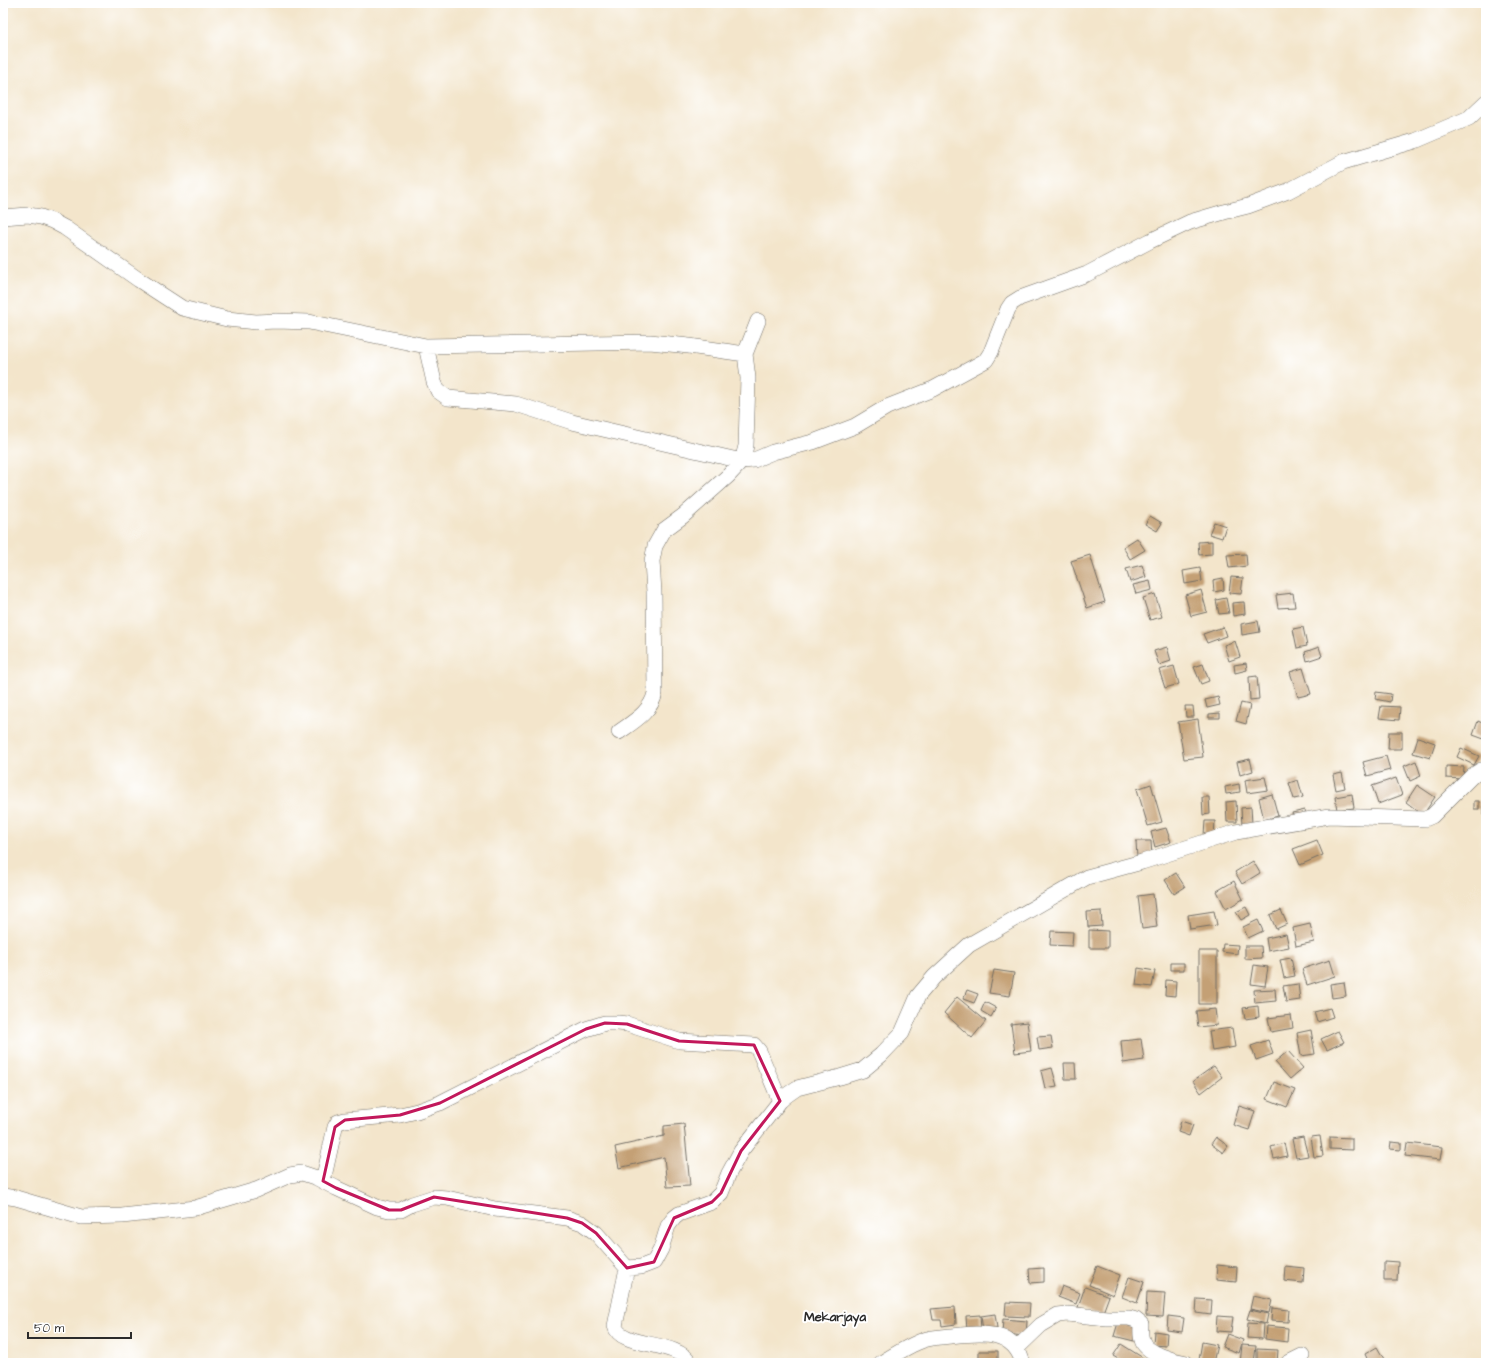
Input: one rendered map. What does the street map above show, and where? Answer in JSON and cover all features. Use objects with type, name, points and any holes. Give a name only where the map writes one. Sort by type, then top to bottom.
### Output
[{"type":"street","points":[[426,346],[434,382],[438,390],[448,398],[516,404],[572,422],[742,461],[754,460],[773,452],[812,442],[855,426],[887,407],[933,389],[986,360],[991,352],[1008,309],[1012,303],[1020,298],[1087,274],[1190,222],[1248,206],[1281,193],[1342,162],[1415,142],[1469,118],[1486,102]]},
{"type":"street","points":[[3,217],[28,215],[52,220],[182,308],[227,318],[256,322],[309,322],[426,346],[650,342],[745,354]]},
{"type":"street","points":[[619,732],[638,718],[653,700],[654,592],[652,561],[655,546],[664,530],[683,516],[728,476],[742,461],[746,446],[748,412],[748,378],[745,354],[758,321]]},
{"type":"street","points":[[627,1268],[641,1267],[654,1262],[668,1226],[674,1218],[688,1210],[712,1202],[721,1193],[729,1173],[741,1151],[780,1101],[797,1088],[863,1070],[881,1055],[902,1032],[918,996],[934,977],[970,945],[1087,877],[1142,862],[1236,832],[1329,816],[1425,819],[1432,816],[1444,806],[1473,775],[1486,769]]},
{"type":"street","points":[[322,1181],[335,1127],[338,1122],[345,1120],[400,1115],[440,1103],[586,1029],[605,1023],[627,1024],[679,1041],[754,1045],[759,1051],[780,1101]]},
{"type":"street","points":[[3,1196],[16,1198],[81,1217],[122,1216],[196,1208],[256,1190],[290,1175],[302,1173],[317,1178],[377,1207],[389,1210],[401,1210],[412,1204],[434,1197],[447,1198],[495,1209],[567,1218],[582,1223],[596,1233],[627,1268]]},
{"type":"street","points":[[627,1268],[615,1326],[616,1330],[621,1335],[647,1344],[678,1351],[690,1363]]},
{"type":"street","points":[[1017,1348],[1041,1324],[1058,1315],[1067,1314],[1107,1318],[1129,1318],[1136,1320],[1141,1324],[1142,1341],[1147,1348],[1173,1361],[1186,1363]]},
{"type":"street","points":[[881,1363],[925,1339],[974,1334],[998,1336],[1006,1339],[1017,1348],[1023,1363]]},
{"type":"street","points":[[1288,1363],[1302,1356]]},
{"type":"highlighted area","points":[[605,1023],[627,1024],[679,1041],[754,1045],[780,1101],[741,1151],[721,1193],[712,1202],[674,1218],[654,1262],[627,1268],[596,1233],[582,1223],[567,1218],[434,1197],[401,1210],[389,1210],[336,1188],[323,1181],[335,1127],[345,1120],[400,1115],[440,1103],[586,1029]]},
{"type":"building","points":[[1150,516],[1162,523],[1157,531],[1145,524]]},
{"type":"building","points":[[1214,522],[1226,526],[1222,538],[1209,534]]},
{"type":"building","points":[[1137,538],[1145,550],[1130,559],[1123,547]]},
{"type":"building","points":[[1212,541],[1212,554],[1199,555],[1198,542]]},
{"type":"building","points":[[1246,554],[1247,566],[1229,568],[1227,555]]},
{"type":"building","points":[[1090,555],[1105,602],[1087,608],[1071,561]]},
{"type":"building","points":[[1142,565],[1146,577],[1130,582],[1126,569]]},
{"type":"building","points":[[1200,568],[1202,581],[1185,584],[1183,571]]},
{"type":"building","points":[[1231,577],[1243,578],[1241,594],[1229,593]]},
{"type":"building","points":[[1223,578],[1224,590],[1214,592],[1213,580]]},
{"type":"building","points":[[1150,581],[1152,590],[1136,594],[1133,585]]},
{"type":"building","points":[[1201,590],[1207,612],[1191,616],[1185,595]]},
{"type":"building","points":[[1293,593],[1295,607],[1278,608],[1276,595]]},
{"type":"building","points":[[1155,594],[1162,617],[1150,620],[1143,598]]},
{"type":"building","points":[[1226,598],[1229,613],[1219,614],[1216,600]]},
{"type":"building","points":[[1244,602],[1245,614],[1233,616],[1232,603]]},
{"type":"building","points":[[1258,621],[1260,632],[1242,635],[1241,624]]},
{"type":"building","points":[[1223,627],[1226,636],[1207,643],[1203,634]]},
{"type":"building","points":[[1303,627],[1307,646],[1297,648],[1293,629]]},
{"type":"building","points":[[1235,641],[1240,657],[1229,661],[1224,645]]},
{"type":"building","points":[[1167,647],[1171,661],[1159,665],[1154,651]]},
{"type":"building","points":[[1319,647],[1322,656],[1307,661],[1305,652]]},
{"type":"building","points":[[1246,663],[1247,670],[1235,673],[1234,665]]},
{"type":"building","points":[[1203,664],[1209,681],[1201,684],[1194,667]]},
{"type":"building","points":[[1174,666],[1179,684],[1165,688],[1159,670]]},
{"type":"building","points":[[1303,668],[1311,694],[1298,697],[1290,672]]},
{"type":"building","points":[[1257,676],[1259,699],[1250,700],[1249,677]]},
{"type":"building","points":[[1376,692],[1391,694],[1390,702],[1375,699]]},
{"type":"building","points":[[1218,697],[1220,705],[1207,708],[1205,700]]},
{"type":"building","points":[[1241,703],[1250,705],[1246,724],[1236,721]]},
{"type":"building","points":[[1185,706],[1193,706],[1194,717],[1186,717]]},
{"type":"building","points":[[1381,706],[1400,707],[1399,720],[1379,718]]},
{"type":"building","points":[[1220,713],[1220,718],[1209,718],[1209,714]]},
{"type":"building","points":[[1198,719],[1203,757],[1184,759],[1178,722]]},
{"type":"building","points":[[1478,721],[1486,725],[1486,734],[1484,739],[1473,735]]},
{"type":"building","points":[[1389,732],[1402,732],[1402,749],[1388,749]]},
{"type":"building","points":[[1418,737],[1435,743],[1430,758],[1413,753]]},
{"type":"building","points":[[1461,748],[1479,756],[1474,765],[1457,757]]},
{"type":"building","points":[[1386,756],[1390,770],[1367,776],[1363,762]]},
{"type":"building","points":[[1250,759],[1253,771],[1240,775],[1237,762]]},
{"type":"building","points":[[1416,761],[1421,776],[1410,781],[1404,766]]},
{"type":"building","points":[[1446,766],[1464,767],[1463,779],[1446,778]]},
{"type":"building","points":[[1342,773],[1345,788],[1336,790],[1333,775]]},
{"type":"building","points":[[1265,777],[1268,790],[1247,793],[1245,780]]},
{"type":"building","points":[[1396,778],[1402,795],[1378,804],[1372,786]]},
{"type":"building","points":[[1298,780],[1303,797],[1294,799],[1289,783]]},
{"type":"building","points":[[1151,784],[1162,822],[1148,826],[1137,789]]},
{"type":"building","points":[[1239,784],[1240,792],[1226,794],[1225,787]]},
{"type":"building","points":[[1417,785],[1435,797],[1423,815],[1406,802]]},
{"type":"building","points":[[1272,794],[1278,816],[1264,820],[1259,798]]},
{"type":"building","points":[[1352,794],[1354,808],[1337,810],[1335,797]]},
{"type":"building","points":[[1202,797],[1209,797],[1210,814],[1203,815]]},
{"type":"building","points":[[1236,801],[1237,822],[1227,822],[1226,802]]},
{"type":"building","points":[[1474,801],[1479,801],[1479,809],[1474,809]]},
{"type":"building","points":[[1483,806],[1486,806],[1486,814],[1483,814]]},
{"type":"building","points":[[1251,807],[1252,824],[1242,825],[1241,808]]},
{"type":"building","points":[[1305,810],[1306,815],[1294,819],[1292,813]]},
{"type":"building","points":[[1205,821],[1215,821],[1214,836],[1204,835]]},
{"type":"building","points":[[1166,828],[1171,842],[1155,847],[1151,832]]},
{"type":"building","points":[[1317,840],[1323,855],[1300,865],[1293,849]]},
{"type":"building","points":[[1136,841],[1151,841],[1152,857],[1137,858]]},
{"type":"building","points":[[1253,861],[1260,873],[1242,884],[1235,872]]},
{"type":"building","points":[[1176,873],[1185,887],[1174,894],[1165,880]]},
{"type":"building","points":[[1234,881],[1243,899],[1226,909],[1217,891]]},
{"type":"building","points":[[1153,894],[1157,927],[1142,929],[1138,896]]},
{"type":"building","points":[[1246,907],[1250,915],[1241,920],[1236,912]]},
{"type":"building","points":[[1281,910],[1287,924],[1276,929],[1270,915]]},
{"type":"building","points":[[1101,911],[1102,926],[1088,927],[1087,912]]},
{"type":"building","points":[[1214,911],[1217,925],[1190,929],[1188,915]]},
{"type":"building","points":[[1258,920],[1263,931],[1248,938],[1243,927]]},
{"type":"building","points":[[1310,924],[1314,942],[1296,946],[1293,928]]},
{"type":"building","points":[[1089,930],[1108,931],[1108,948],[1089,948]]},
{"type":"building","points":[[1051,931],[1073,932],[1072,946],[1050,945]]},
{"type":"building","points":[[1286,934],[1289,947],[1268,951],[1266,938]]},
{"type":"building","points":[[1223,944],[1238,945],[1237,954],[1222,952]]},
{"type":"building","points":[[1245,946],[1261,946],[1262,958],[1245,959]]},
{"type":"building","points":[[1199,951],[1217,951],[1217,1004],[1199,1004]]},
{"type":"building","points":[[1291,958],[1295,976],[1284,978],[1280,960]]},
{"type":"building","points":[[1330,960],[1335,976],[1307,985],[1302,969]]},
{"type":"building","points":[[1171,963],[1184,963],[1184,970],[1171,970]]},
{"type":"building","points":[[1254,965],[1268,967],[1265,986],[1251,984]]},
{"type":"building","points":[[1138,968],[1155,971],[1152,987],[1136,985]]},
{"type":"building","points":[[994,970],[1014,973],[1010,996],[989,993]]},
{"type":"building","points":[[1166,980],[1176,981],[1175,996],[1165,995]]},
{"type":"building","points":[[1344,982],[1346,996],[1332,998],[1330,984]]},
{"type":"building","points":[[1298,984],[1300,1000],[1286,1002],[1283,986]]},
{"type":"building","points":[[1275,989],[1276,1001],[1255,1003],[1254,990]]},
{"type":"building","points":[[967,990],[978,994],[974,1003],[963,999]]},
{"type":"building","points":[[957,997],[986,1021],[972,1038],[944,1013]]},
{"type":"building","points":[[985,1002],[996,1008],[991,1017],[981,1011]]},
{"type":"building","points":[[1258,1006],[1259,1017],[1245,1019],[1243,1008]]},
{"type":"building","points":[[1330,1008],[1333,1017],[1317,1022],[1314,1012]]},
{"type":"building","points":[[1215,1009],[1217,1025],[1198,1027],[1196,1011]]},
{"type":"building","points":[[1291,1015],[1293,1028],[1271,1032],[1268,1018]]},
{"type":"building","points":[[1027,1022],[1031,1051],[1015,1053],[1011,1024]]},
{"type":"building","points":[[1232,1028],[1235,1047],[1212,1051],[1209,1031]]},
{"type":"building","points":[[1311,1030],[1315,1054],[1301,1056],[1297,1033]]},
{"type":"building","points":[[1338,1031],[1344,1042],[1327,1050],[1321,1039]]},
{"type":"building","points":[[1051,1036],[1053,1048],[1039,1050],[1037,1037]]},
{"type":"building","points":[[1141,1039],[1144,1060],[1123,1063],[1121,1041]]},
{"type":"building","points":[[1268,1040],[1273,1054],[1256,1060],[1251,1046]]},
{"type":"building","points":[[1288,1051],[1303,1068],[1290,1079],[1275,1062]]},
{"type":"building","points":[[1064,1063],[1075,1063],[1076,1079],[1065,1079]]},
{"type":"building","points":[[1214,1066],[1222,1077],[1201,1093],[1193,1081]]},
{"type":"building","points":[[1052,1068],[1057,1086],[1045,1088],[1041,1071]]},
{"type":"building","points":[[1274,1082],[1295,1090],[1287,1107],[1267,1099]]},
{"type":"building","points":[[1239,1106],[1255,1111],[1249,1130],[1233,1125]]},
{"type":"building","points":[[1181,1121],[1193,1125],[1189,1136],[1178,1132]]},
{"type":"building","points":[[684,1124],[690,1186],[667,1187],[664,1157],[619,1168],[615,1147],[664,1136],[664,1126]]},
{"type":"building","points":[[1320,1136],[1323,1156],[1314,1157],[1311,1137]]},
{"type":"building","points":[[1216,1137],[1228,1146],[1223,1153],[1211,1144]]},
{"type":"building","points":[[1303,1137],[1308,1156],[1296,1158],[1292,1139]]},
{"type":"building","points":[[1330,1137],[1352,1138],[1352,1150],[1330,1149]]},
{"type":"building","points":[[1391,1142],[1401,1143],[1401,1150],[1390,1149]]},
{"type":"building","points":[[1284,1143],[1287,1156],[1274,1159],[1271,1147]]},
{"type":"building","points":[[1407,1143],[1442,1147],[1440,1160],[1405,1156]]},
{"type":"building","points":[[1384,1261],[1398,1262],[1397,1281],[1384,1281]]},
{"type":"building","points":[[1217,1265],[1237,1267],[1236,1282],[1216,1280]]},
{"type":"building","points":[[1097,1266],[1120,1275],[1113,1295],[1089,1285]]},
{"type":"building","points":[[1285,1266],[1304,1268],[1303,1283],[1284,1281]]},
{"type":"building","points":[[1044,1268],[1044,1282],[1030,1283],[1029,1269]]},
{"type":"building","points":[[1129,1277],[1144,1282],[1137,1303],[1122,1297]]},
{"type":"building","points":[[1062,1286],[1080,1293],[1076,1304],[1058,1297]]},
{"type":"building","points":[[1085,1287],[1109,1296],[1102,1315],[1078,1307]]},
{"type":"building","points":[[1147,1292],[1165,1293],[1163,1317],[1146,1316]]},
{"type":"building","points":[[1253,1296],[1272,1300],[1269,1313],[1250,1309]]},
{"type":"building","points":[[1197,1299],[1212,1300],[1211,1315],[1196,1313]]},
{"type":"building","points":[[1006,1302],[1030,1303],[1029,1317],[1005,1316]]},
{"type":"building","points":[[955,1307],[956,1324],[942,1326],[941,1320],[933,1320],[931,1309]]},
{"type":"building","points":[[1272,1308],[1289,1310],[1288,1322],[1271,1321]]},
{"type":"building","points":[[1250,1310],[1268,1314],[1266,1324],[1247,1319]]},
{"type":"building","points":[[995,1314],[997,1328],[983,1330],[981,1316]]},
{"type":"building","points":[[980,1315],[981,1330],[967,1331],[966,1316]]},
{"type":"building","points":[[1168,1316],[1184,1318],[1182,1332],[1167,1330]]},
{"type":"building","points":[[1217,1316],[1233,1317],[1231,1332],[1216,1331]]},
{"type":"building","points":[[1003,1319],[1027,1321],[1026,1336],[1002,1334]]},
{"type":"building","points":[[1118,1323],[1137,1328],[1134,1341],[1114,1336]]},
{"type":"building","points":[[1248,1323],[1263,1324],[1262,1339],[1247,1338]]},
{"type":"building","points":[[1266,1326],[1288,1328],[1287,1342],[1265,1339]]},
{"type":"building","points":[[1154,1331],[1167,1333],[1166,1346],[1153,1345]]},
{"type":"building","points":[[1227,1334],[1243,1340],[1239,1353],[1222,1347]]},
{"type":"building","points":[[1202,1342],[1217,1345],[1213,1363],[1199,1360]]},
{"type":"building","points":[[1121,1344],[1148,1361],[1146,1363],[1125,1363],[1113,1356]]},
{"type":"building","points":[[1242,1345],[1256,1346],[1254,1363],[1240,1363]]},
{"type":"building","points":[[1377,1347],[1384,1359],[1377,1363],[1369,1363],[1365,1354]]},
{"type":"building","points":[[1257,1349],[1278,1350],[1277,1363],[1257,1363]]},
{"type":"building","points":[[979,1351],[998,1351],[998,1363],[979,1363]]},
{"type":"district","name":"Mekarjaya","points":[[835,1317]]}]
